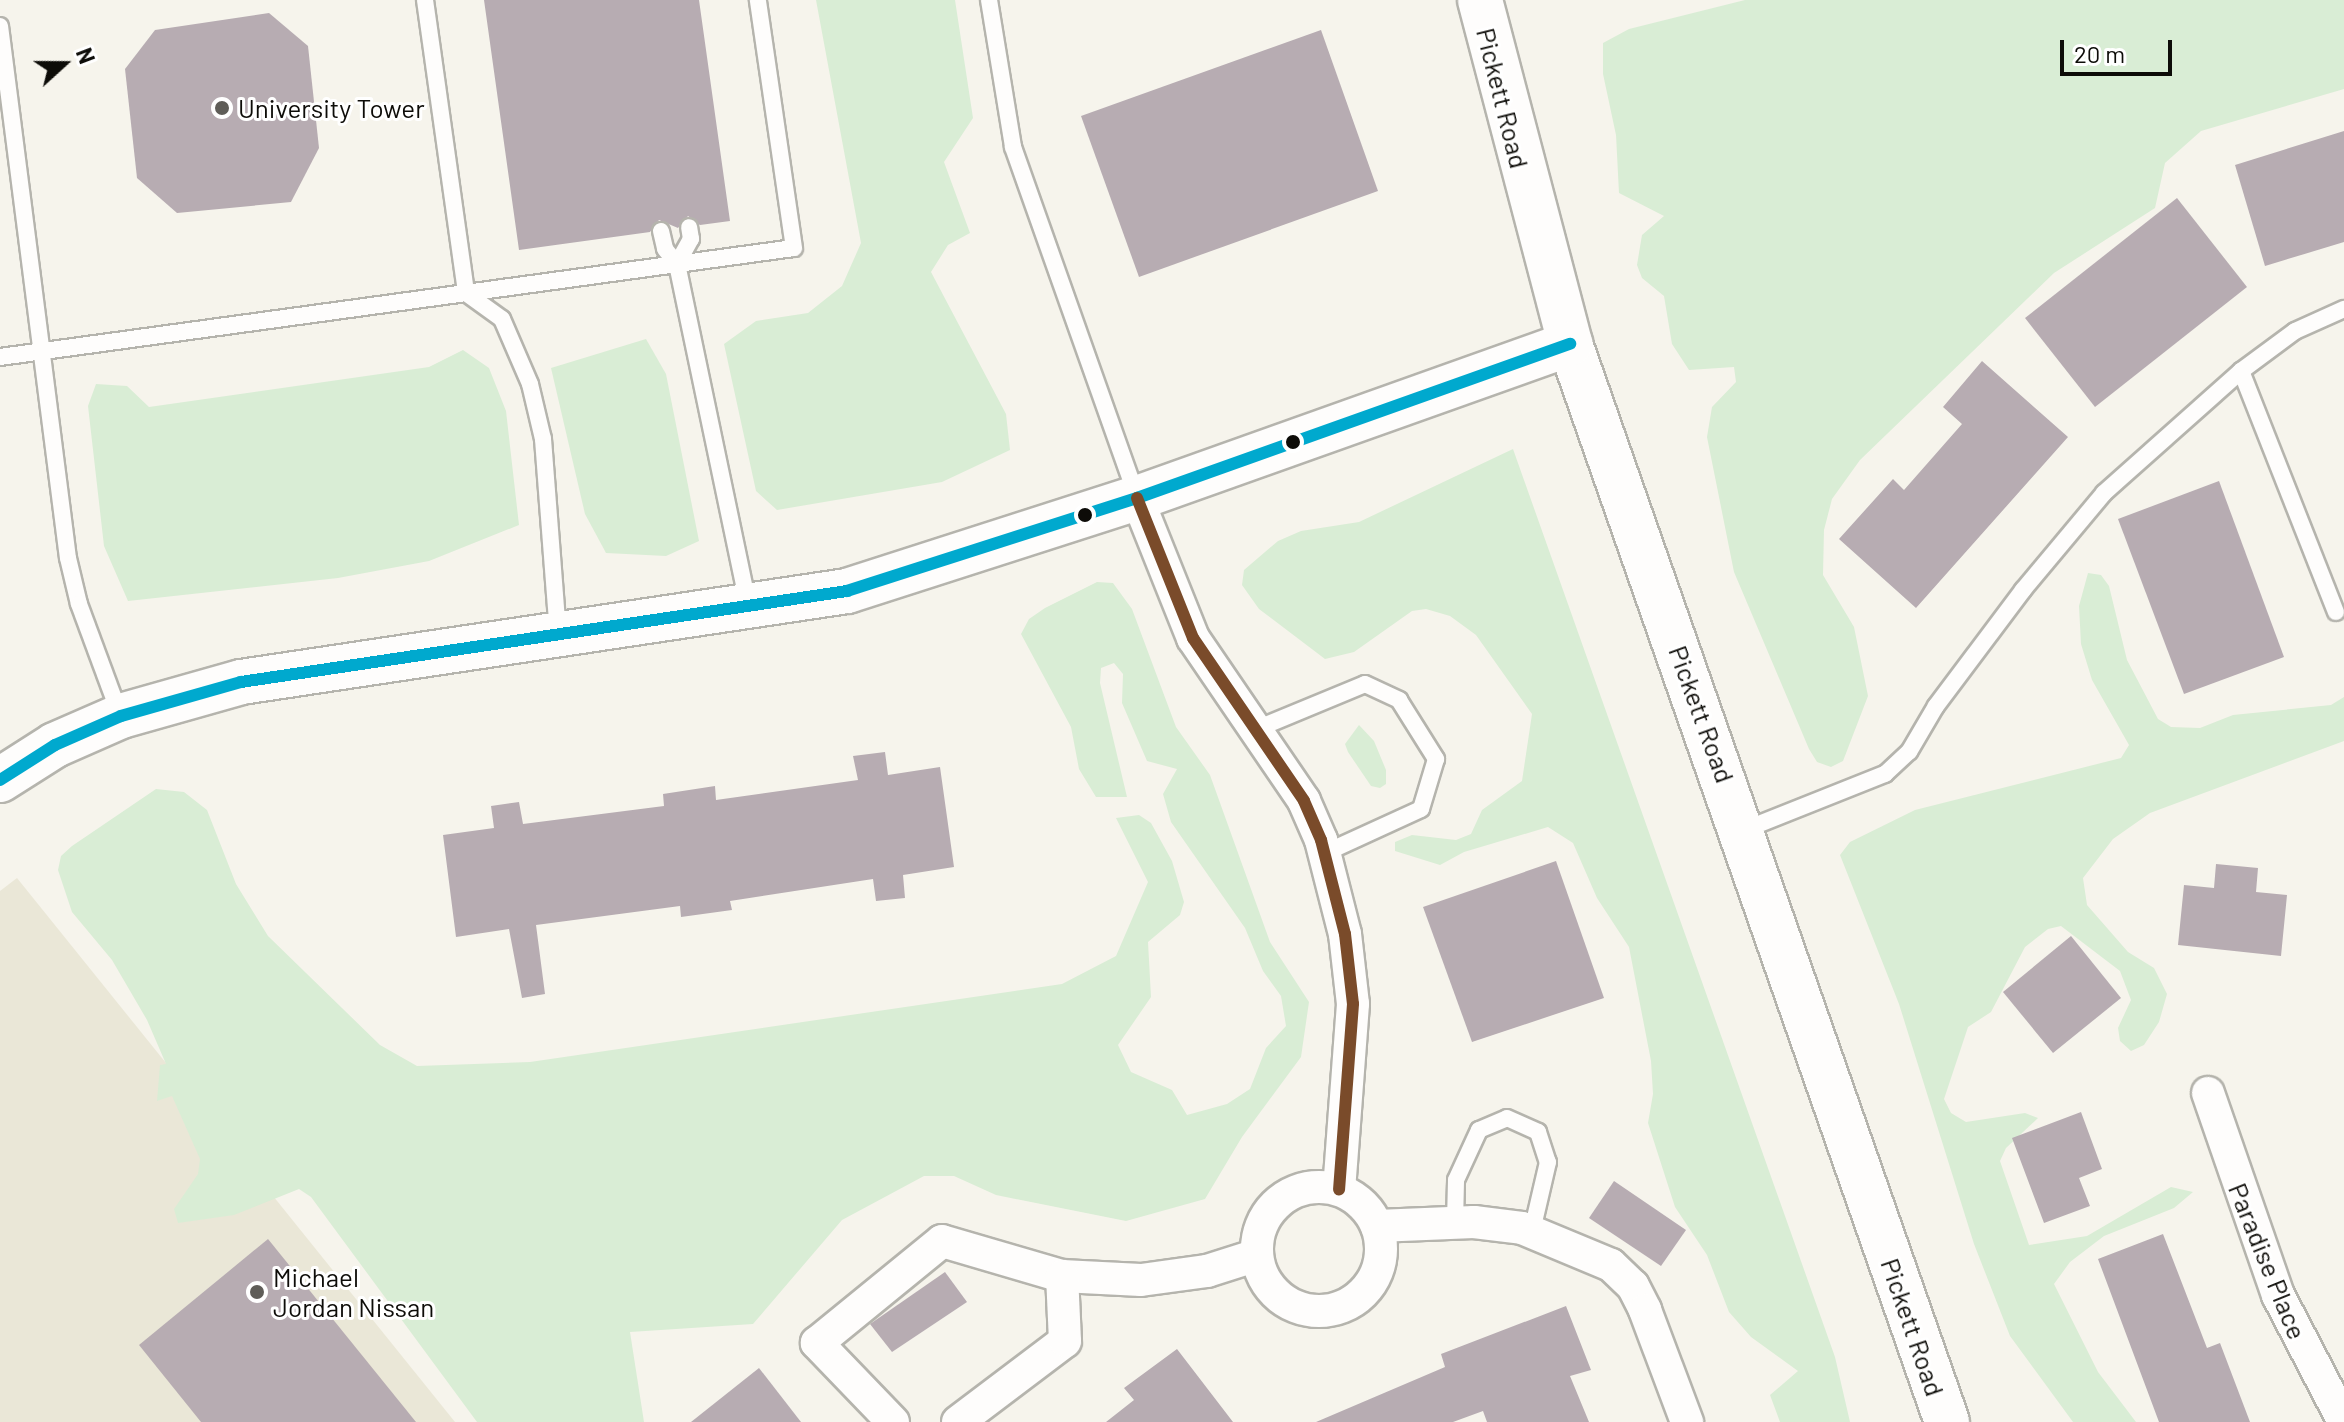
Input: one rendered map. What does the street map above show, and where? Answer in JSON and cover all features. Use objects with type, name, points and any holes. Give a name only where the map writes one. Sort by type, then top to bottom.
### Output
[{"type":"street","name":"Pickett Road","points":[[1480,0],[1570,344],[1744,830],[1947,1422]]},
{"type":"street","points":[[0,780],[55,745],[121,716],[241,682],[847,591],[1137,498],[1570,344]]},
{"type":"street","points":[[1137,498],[1193,638],[1304,801],[1325,853],[1345,934],[1353,1004],[1339,1189]]},
{"type":"street","name":"Paradise Place","points":[[2208,1093],[2278,1295],[2344,1422]]},
{"type":"street","points":[[1339,1189],[1357,1199],[1377,1226],[1382,1254],[1377,1274],[1358,1298],[1331,1311],[1290,1305],[1262,1275],[1257,1255],[1266,1216],[1280,1200],[1298,1190],[1339,1189]]},
{"type":"street","points":[[1377,1226],[1455,1222],[1532,1231],[1611,1265],[1633,1286],[1687,1422]]},
{"type":"street","points":[[893,1422],[817,1343],[942,1241],[1062,1276],[1141,1280],[1207,1271],[1257,1255]]},
{"type":"street","points":[[958,1422],[1065,1341],[1062,1276]]},
{"type":"lane","points":[[425,0],[466,293],[502,319],[530,384],[543,439],[558,633]]},
{"type":"lane","points":[[0,357],[794,248],[758,0]]},
{"type":"lane","points":[[989,0],[1013,147],[1137,498]]},
{"type":"lane","points":[[0,26],[68,558],[79,604],[121,716]]},
{"type":"lane","points":[[677,264],[691,239],[689,227]]},
{"type":"lane","points":[[661,231],[665,249],[677,264],[748,605]]},
{"type":"lane","points":[[1744,830],[1844,794],[1885,774],[1909,752],[1945,695],[2104,493],[2241,371],[2295,331],[2344,309]]},
{"type":"lane","points":[[2241,371],[2336,612]]},
{"type":"lane","points":[[1254,730],[1365,684],[1399,700],[1436,759],[1421,809],[1325,853]]},
{"type":"lane","points":[[1455,1222],[1456,1180],[1479,1130],[1507,1118],[1538,1132],[1548,1162],[1532,1231]]},
{"type":"shaded area","points":[[17,878],[455,1422],[0,1422],[0,891]]},
{"type":"green space","points":[[816,0],[955,0],[973,118],[944,162],[970,233],[948,245],[931,272],[1006,414],[1010,450],[942,482],[777,510],[756,491],[724,344],[756,321],[808,313],[842,286],[861,243]]},
{"type":"green space","points":[[1745,0],[2344,0],[2344,89],[2201,131],[2165,163],[2155,208],[2054,273],[1860,460],[1832,499],[1824,530],[1823,575],[1854,627],[1868,696],[1843,761],[1831,767],[1817,762],[1809,749],[1734,572],[1707,437],[1712,407],[1736,382],[1734,367],[1689,370],[1672,344],[1664,296],[1642,278],[1637,265],[1642,235],[1664,216],[1619,193],[1616,135],[1603,74],[1603,43],[1629,29]]},
{"type":"green space","points":[[646,339],[666,374],[699,541],[666,556],[606,553],[585,514],[551,368]]},
{"type":"green space","points":[[463,350],[489,368],[506,411],[519,525],[429,561],[338,578],[128,601],[104,546],[88,406],[96,384],[127,386],[149,407],[429,367]]},
{"type":"green space","points":[[1513,449],[1835,1357],[1850,1422],[1780,1422],[1770,1395],[1798,1371],[1751,1337],[1729,1312],[1707,1255],[1675,1207],[1648,1123],[1653,1094],[1651,1061],[1629,947],[1597,898],[1573,843],[1548,827],[1464,852],[1440,865],[1395,851],[1395,842],[1412,835],[1456,840],[1471,834],[1482,810],[1522,781],[1532,714],[1476,635],[1450,616],[1426,609],[1412,611],[1354,652],[1325,659],[1259,609],[1242,585],[1244,570],[1278,541],[1301,531],[1359,522]]},
{"type":"green space","points":[[2088,573],[2101,575],[2109,586],[2127,660],[2158,719],[2171,727],[2200,728],[2233,715],[2331,705],[2344,697],[2344,741],[2150,813],[2113,839],[2083,878],[2087,905],[2128,952],[2154,968],[2167,994],[2159,1022],[2144,1045],[2131,1051],[2120,1041],[2118,1028],[2131,1000],[2120,971],[2061,926],[2048,929],[2025,947],[1991,1012],[1968,1027],[1944,1099],[1951,1113],[1966,1122],[2025,1113],[2038,1118],[2006,1148],[2000,1161],[2029,1245],[2087,1236],[2171,1187],[2193,1192],[2174,1208],[2104,1236],[2070,1262],[2054,1284],[2098,1372],[2136,1422],[2073,1422],[2010,1336],[1974,1244],[1899,1004],[1840,855],[1850,842],[1915,810],[2121,758],[2129,745],[2092,680],[2081,644],[2079,606]]},
{"type":"green space","points":[[1097,582],[1113,583],[1132,609],[1176,727],[1210,775],[1270,942],[1309,1002],[1301,1057],[1242,1137],[1205,1199],[1126,1221],[996,1195],[954,1176],[924,1176],[842,1220],[753,1324],[630,1332],[644,1422],[477,1422],[311,1197],[299,1189],[234,1215],[178,1223],[174,1209],[198,1174],[200,1159],[172,1096],[157,1101],[160,1065],[166,1064],[147,1020],[112,960],[72,912],[58,870],[61,856],[72,846],[156,789],[184,792],[207,810],[236,884],[268,936],[380,1045],[417,1066],[530,1062],[1062,984],[1116,956],[1148,882],[1116,818],[1139,815],[1151,823],[1172,861],[1184,902],[1180,915],[1148,942],[1151,997],[1118,1045],[1131,1072],[1172,1090],[1187,1115],[1227,1104],[1250,1089],[1266,1048],[1286,1026],[1281,996],[1263,971],[1245,928],[1171,822],[1163,794],[1177,769],[1147,761],[1122,703],[1123,674],[1114,663],[1101,668],[1100,683],[1127,797],[1096,797],[1079,769],[1071,727],[1021,634],[1029,619],[1045,608]]},
{"type":"green space","points":[[1359,725],[1374,741],[1386,770],[1386,784],[1380,788],[1371,786],[1345,744]]},
{"type":"building","points":[[484,0],[699,0],[730,221],[700,225],[688,216],[678,228],[659,220],[650,232],[519,250]]},
{"type":"building","name":"University Tower","points":[[269,13],[308,46],[319,148],[291,202],[177,213],[137,178],[125,69],[155,30]]},
{"type":"building","points":[[1321,30],[1378,191],[1139,277],[1081,116]]},
{"type":"building","points":[[2344,131],[2344,242],[2265,266],[2235,165]]},
{"type":"building","points":[[2177,198],[2247,287],[2095,407],[2025,318]]},
{"type":"building","points":[[1982,361],[2068,437],[1916,608],[1839,539],[1893,479],[1904,490],[1962,424],[1943,407]]},
{"type":"building","points":[[2219,481],[2284,657],[2184,694],[2118,519]]},
{"type":"building","points":[[885,752],[888,775],[940,767],[954,867],[903,875],[905,898],[876,901],[873,879],[730,901],[732,910],[681,917],[680,906],[536,925],[545,994],[522,998],[509,929],[456,937],[443,835],[494,828],[491,806],[519,802],[523,824],[664,806],[663,794],[715,786],[716,800],[858,780],[853,756]]},
{"type":"building","points":[[1556,861],[1604,998],[1472,1042],[1423,907]]},
{"type":"building","points":[[2216,864],[2258,868],[2256,892],[2287,895],[2281,956],[2178,945],[2184,885],[2214,888]]},
{"type":"building","points":[[2071,936],[2121,998],[2053,1053],[2003,992]]},
{"type":"building","points":[[2081,1112],[2102,1169],[2079,1178],[2090,1206],[2044,1223],[2012,1138]]},
{"type":"building","points":[[1614,1181],[1686,1230],[1661,1266],[1589,1218]]},
{"type":"building","points":[[2163,1234],[2207,1348],[2220,1343],[2250,1422],[2159,1422],[2098,1259]]},
{"type":"building","name":"Michael Jordan Nissan","points":[[268,1239],[416,1422],[201,1422],[139,1345]]},
{"type":"building","points":[[945,1272],[967,1302],[892,1352],[870,1324]]},
{"type":"building","points":[[1566,1306],[1591,1370],[1570,1376],[1589,1422],[1487,1422],[1483,1411],[1453,1422],[1316,1422],[1445,1367],[1441,1354]]},
{"type":"building","points":[[1177,1349],[1233,1422],[1106,1422],[1134,1400],[1124,1388]]},
{"type":"building","points":[[759,1368],[801,1422],[691,1422]]},
{"type":"transit line","points":[[0,780],[55,745],[121,716],[241,682],[847,591],[1137,498],[1570,344]]},
{"type":"transit line","points":[[1137,498],[1193,638],[1304,801],[1321,840],[1345,934],[1353,1004],[1339,1189]]},
{"type":"place","name":"University Tower","points":[[222,108]]},
{"type":"place","name":"Michael Jordan Nissan","points":[[257,1292]]}]
